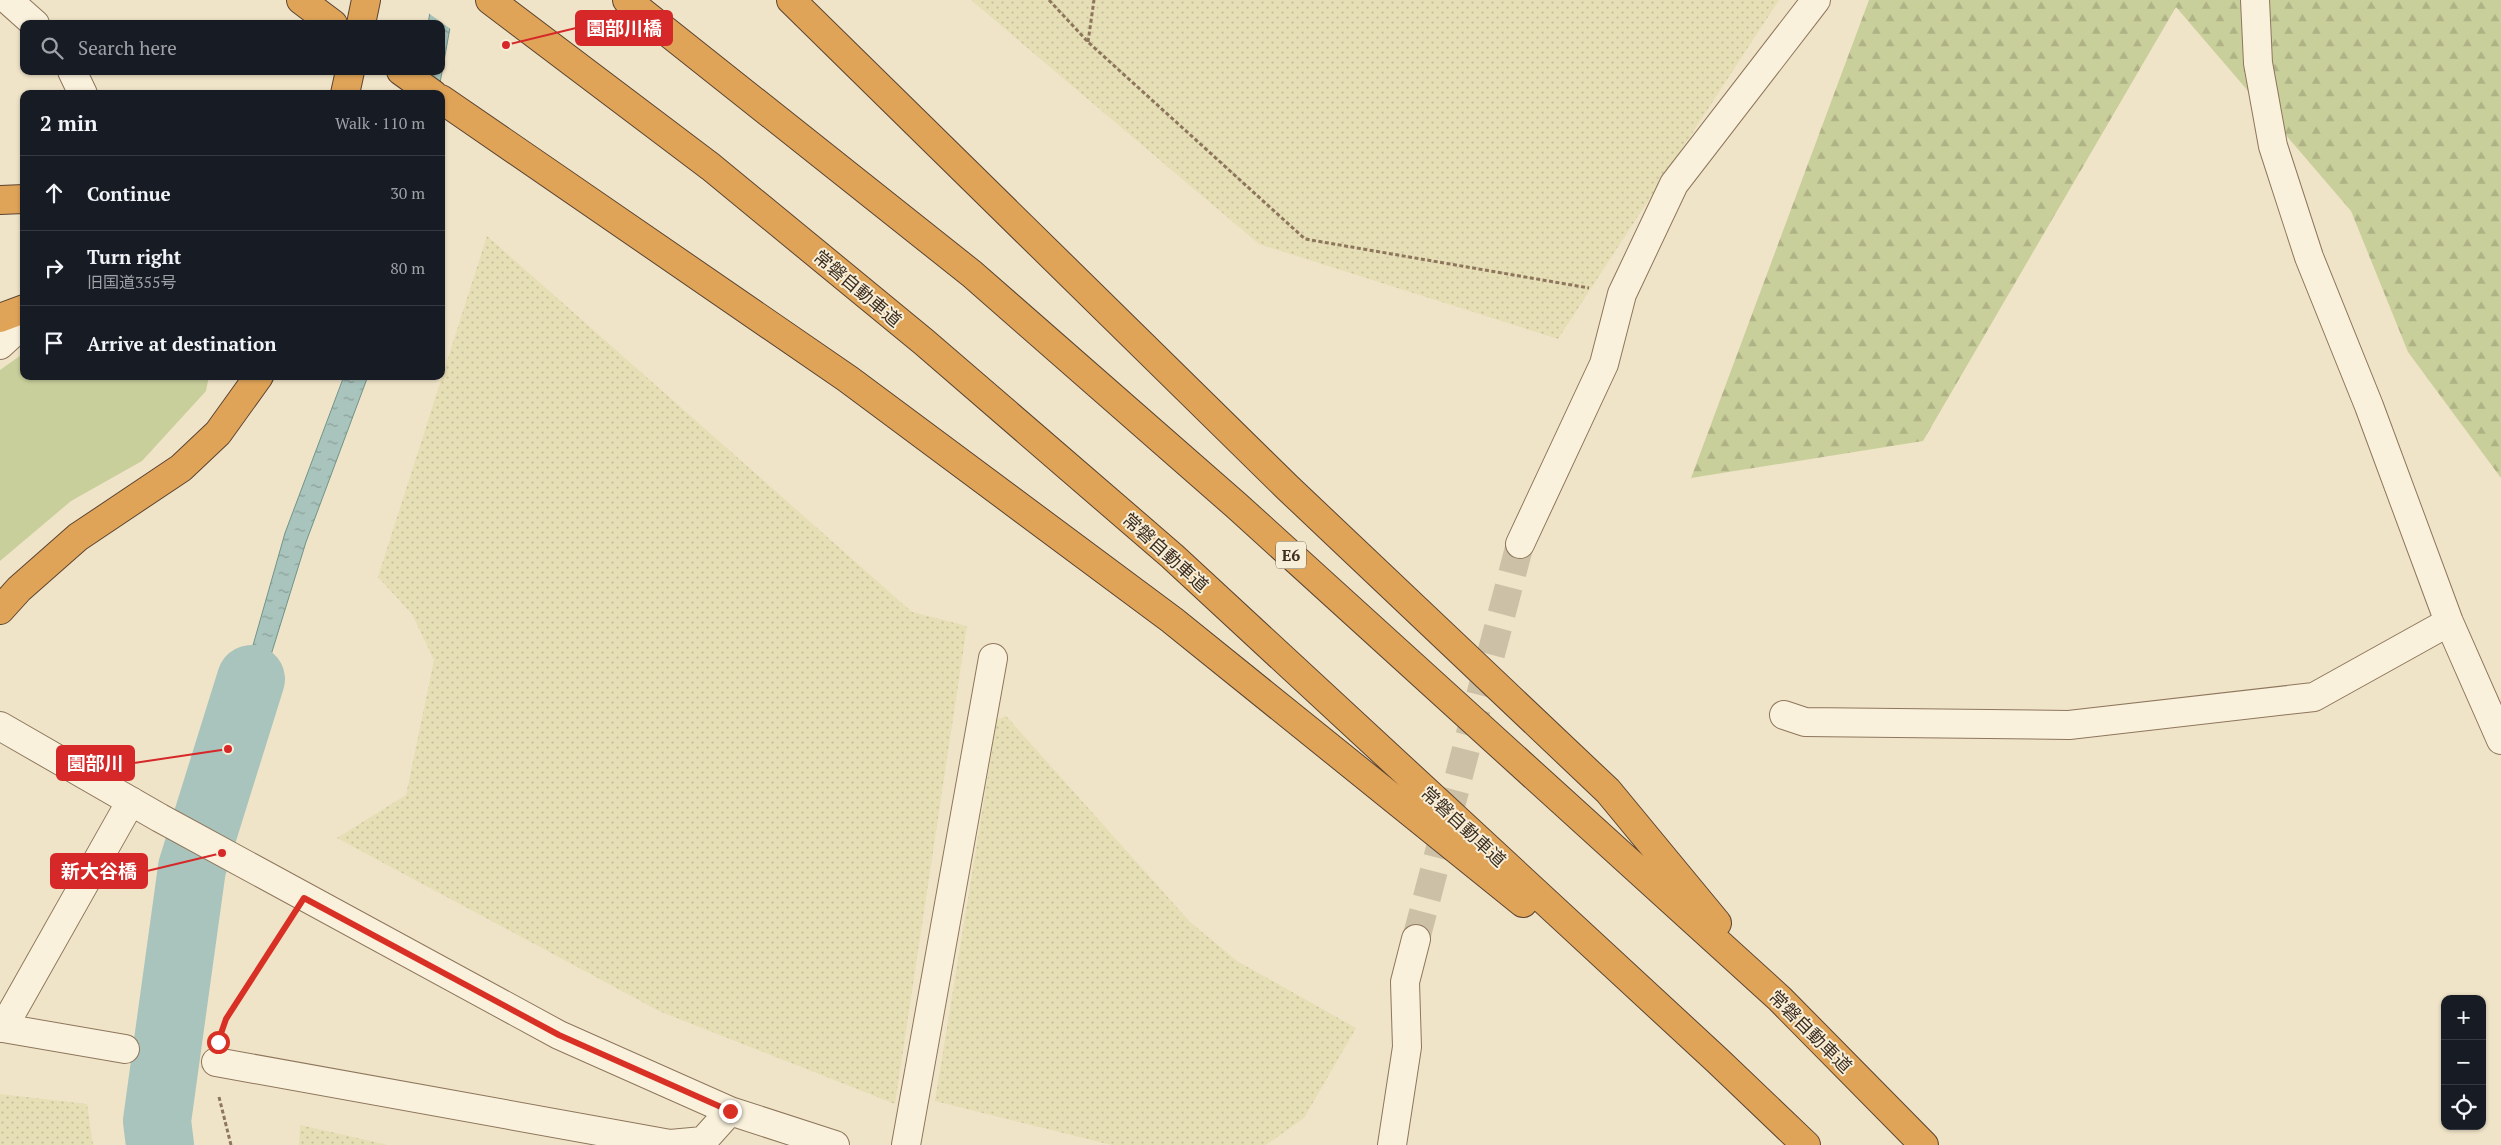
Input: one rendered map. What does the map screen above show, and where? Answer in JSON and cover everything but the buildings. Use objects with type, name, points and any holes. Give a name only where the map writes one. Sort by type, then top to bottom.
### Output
[{"type":"highway","points":[[362,20],[366,0]]},
{"type":"highway","name":"常磐自動車道","points":[[490,0],[549,43],[742,192],[924,342],[1172,556],[1718,1061],[1806,1145]]},
{"type":"highway","name":"常磐自動車道","points":[[627,0],[980,280],[1252,520],[1780,999],[1924,1145]]},
{"type":"highway","points":[[792,0],[1288,487],[1608,791],[1780,999]]},
{"type":"highway","points":[[346,90],[349,75]]},
{"type":"highway","points":[[407,75],[428,90]]},
{"type":"highway","points":[[445,102],[848,379],[1172,620],[1718,1061]]},
{"type":"highway","points":[[0,318],[20,310]]},
{"type":"highway","points":[[0,610],[78,536],[181,468],[218,433],[254,380]]},
{"type":"street","points":[[8,0],[30,20]]},
{"type":"street","points":[[1520,544],[1604,364],[1622,294],[1674,184],[1816,0]]},
{"type":"street","points":[[2255,0],[2258,63],[2273,146],[2309,257],[2369,406],[2450,622],[2501,740]]},
{"type":"street","points":[[74,75],[81,90]]},
{"type":"street","points":[[0,345],[20,327]]},
{"type":"street","points":[[1784,716],[1805,722],[2069,725],[2314,697],[2450,622]]},
{"type":"street","points":[[906,1145],[993,658]]},
{"type":"street","points":[[0,726],[131,802],[559,1035],[730,1111],[835,1145]]},
{"type":"street","points":[[124,1049],[1,1028],[131,802]]},
{"type":"street","points":[[1392,1145],[1407,1047],[1405,982],[1416,939]]},
{"type":"street","points":[[216,1062],[670,1144],[702,1141],[730,1111]]},
{"type":"path","points":[[1049,0],[1088,42],[1305,239],[1622,294]]},
{"type":"path","points":[[1088,42],[1094,0]]},
{"type":"path","points":[[231,1145],[218,1093],[216,1062],[218,1042],[226,1019],[296,893]]},
{"type":"shaded area","points":[[971,0],[1779,0],[1558,339],[1259,244]]},
{"type":"shaded area","points":[[487,236],[912,612],[967,626],[895,1104],[659,1011],[337,838],[406,795],[434,660],[412,614],[378,577],[441,380],[445,380],[445,367]]},
{"type":"shaded area","points":[[1006,716],[1190,922],[1237,961],[1356,1028],[1304,1118],[1266,1145],[1112,1145],[935,1101],[997,720]]},
{"type":"shaded area","points":[[0,1094],[87,1104],[93,1145],[0,1145]]},
{"type":"shaded area","points":[[300,1125],[388,1145],[299,1145]]},
{"type":"green space","points":[[1869,0],[2501,0],[2501,478],[2408,352],[2351,211],[2176,7],[1923,441],[1691,478]]},
{"type":"green space","points":[[20,356],[20,380],[208,380],[206,391],[142,461],[71,501],[0,561],[0,370]]},
{"type":"water","points":[[432,0],[455,0],[445,55],[445,20],[429,20]]},
{"type":"water","points":[[422,75],[441,75],[439,90],[435,90]]},
{"type":"water","points":[[342,380],[367,380],[306,542],[204,871],[232,719],[285,533]]},
{"type":"water","points":[[204,871],[168,1120],[172,1145],[150,1145],[148,1127],[164,1021]]},
{"type":"pier","points":[[430,0],[457,0],[452,30],[445,25],[445,20],[438,20],[427,12]]},
{"type":"pier","points":[[215,794],[227,801],[206,872],[203,893],[196,889]]},
{"type":"waterway","points":[[160,1145],[157,1121],[192,868],[251,679]]},
{"type":"tunnel","points":[[1416,939],[1520,544]]},
{"type":"place","name":"園部川橋","points":[[506,45]]},
{"type":"place","name":"園部川","points":[[228,749]]},
{"type":"place","name":"新大谷橋","points":[[222,853]]},
{"type":"route","points":[[218,1042],[226,1019],[304,898],[559,1035],[730,1111]]}]
